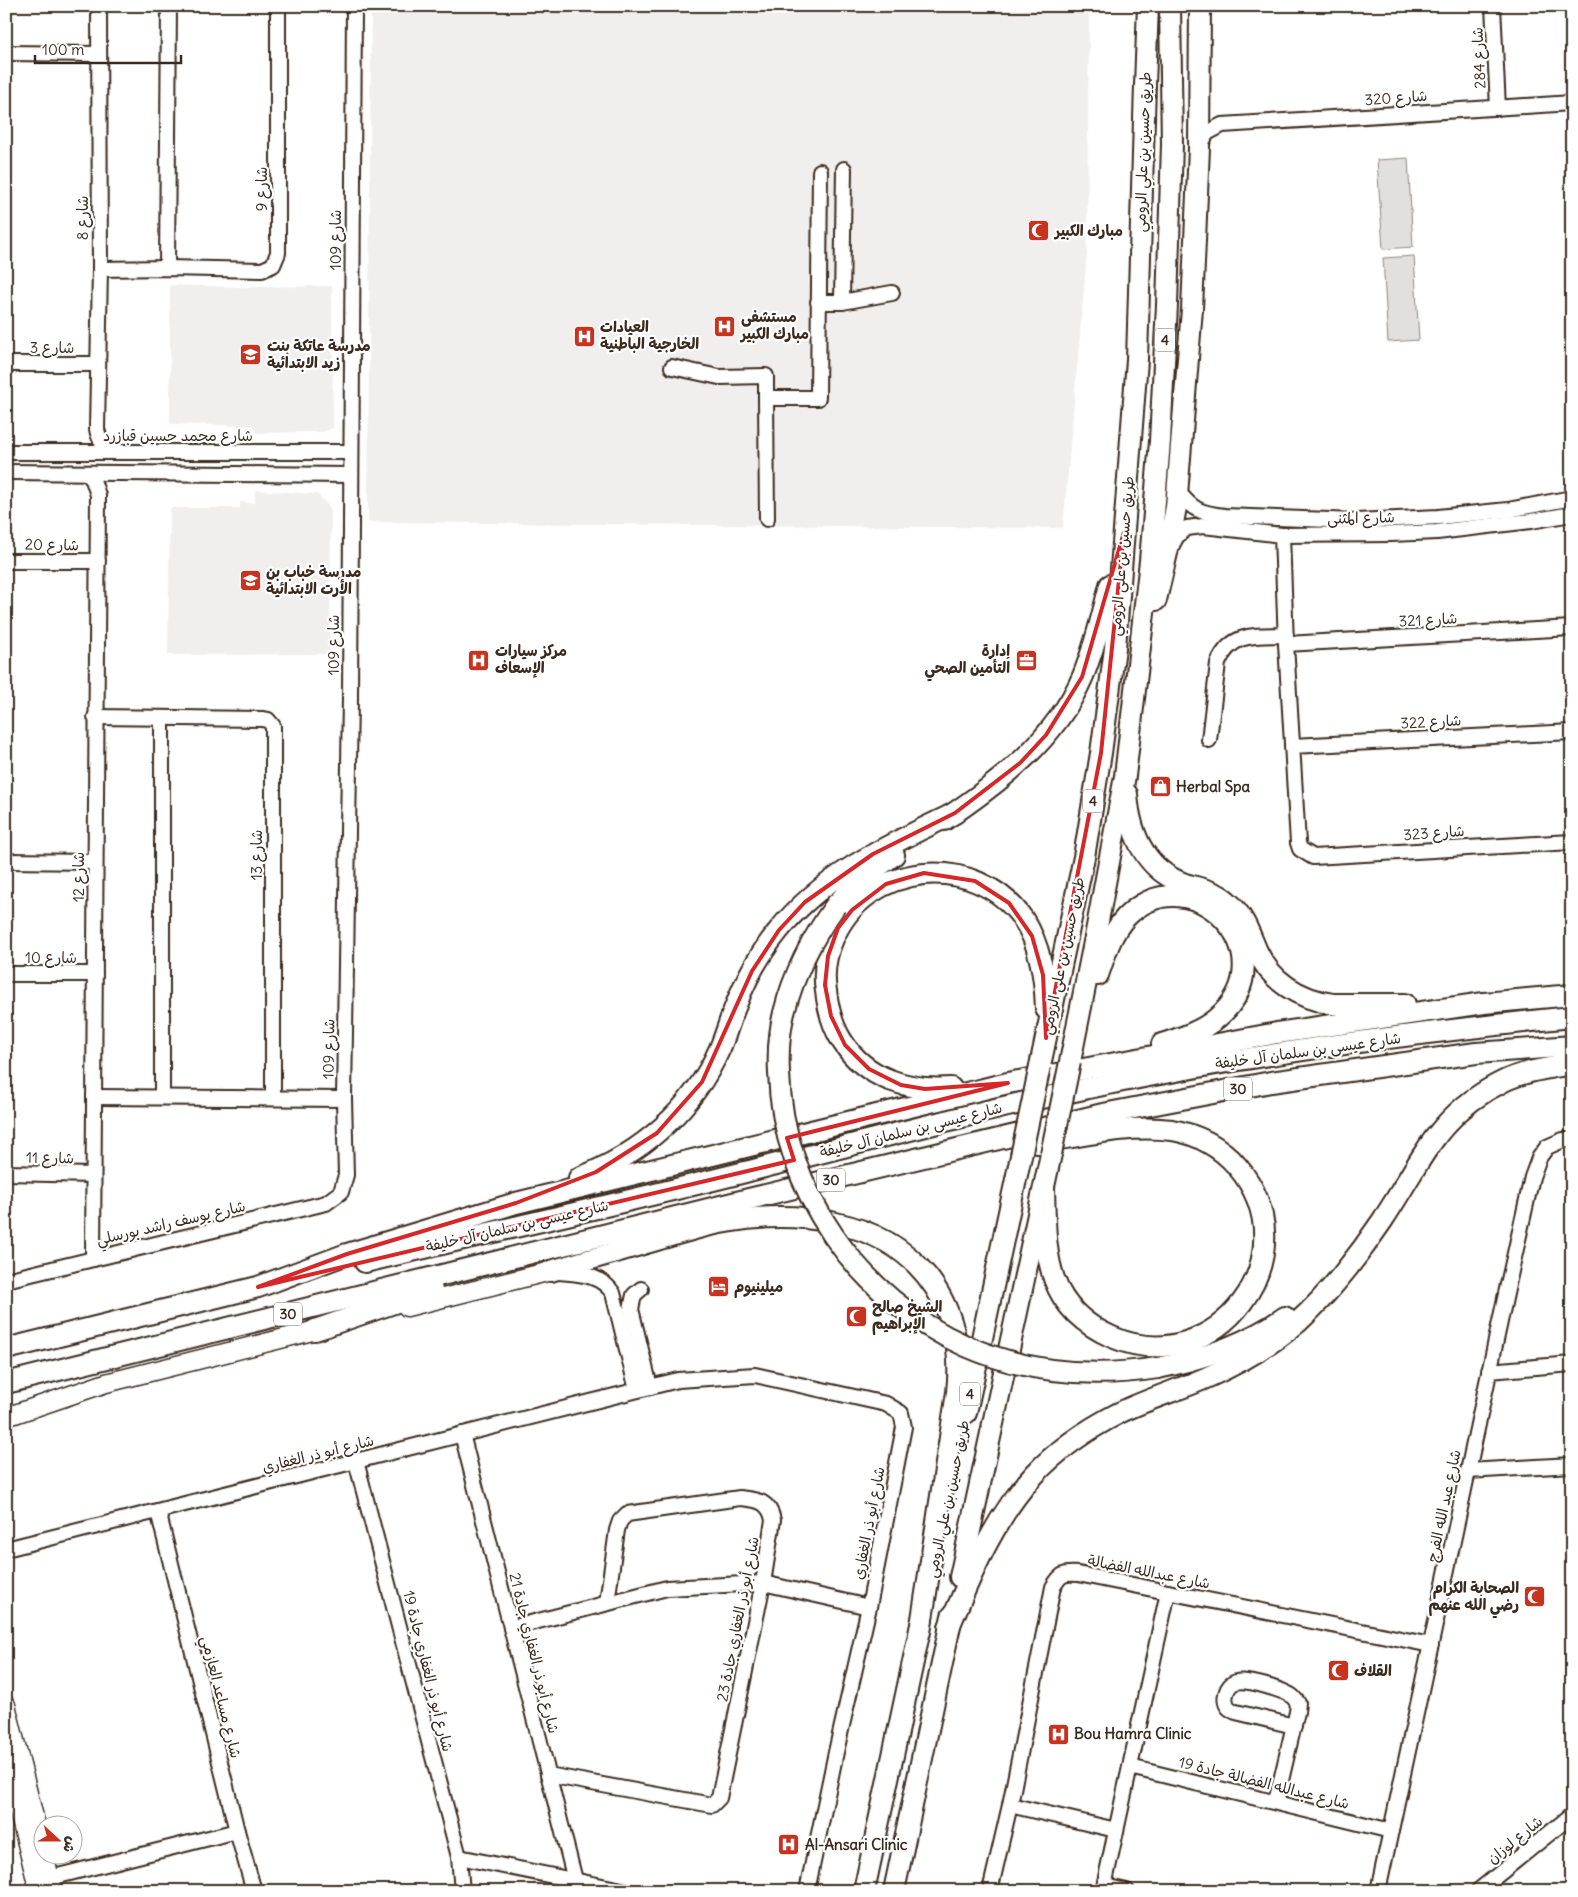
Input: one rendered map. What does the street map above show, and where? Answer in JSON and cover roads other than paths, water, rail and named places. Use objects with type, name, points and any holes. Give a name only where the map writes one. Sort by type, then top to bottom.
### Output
[{"type":"highway","points":[[1139,6],[1144,85]]},
{"type":"highway","name":"طريق حسين بن علي الرومي","points":[[864,1891],[1084,857],[1101,753],[1115,648],[1137,360],[1144,85],[1148,6]]},
{"type":"highway","name":"طريق حسين بن علي الرومي","points":[[894,1891],[1044,1188],[1125,776],[1138,672],[1160,441],[1168,287],[1172,144],[1170,6]]},
{"type":"highway","points":[[1172,144],[1181,6]]},
{"type":"highway","points":[[1138,672],[1167,557],[1177,490],[1192,309],[1199,148],[1200,6]]},
{"type":"highway","points":[[1124,532],[1098,633],[1082,677],[1066,708],[1046,735],[1020,763],[991,788],[860,880],[836,905],[809,946],[795,978],[781,1028],[780,1104],[795,1164],[806,1190],[837,1240],[874,1283],[899,1305],[928,1326],[974,1350],[1025,1366],[1061,1371],[1117,1373],[1158,1368],[1209,1354],[1264,1329],[1296,1310],[1347,1267]]},
{"type":"highway","points":[[1125,776],[1131,824],[1137,840],[1148,859],[1155,867],[1178,881],[1209,891],[1226,900],[1243,919],[1267,969],[1291,990],[1310,1000],[1333,1004],[1484,1003]]},
{"type":"highway","points":[[516,1203],[611,1164],[640,1146],[663,1128],[702,1082],[718,1052],[739,997],[752,971],[770,942],[792,915],[820,888],[854,866],[899,840],[954,813]]},
{"type":"highway","points":[[1008,1083],[940,1089],[900,1085],[869,1069],[850,1052],[839,1037],[831,1016],[825,980],[826,965],[831,945],[838,928],[852,910],[868,894],[886,884],[899,878],[924,873],[939,873],[963,877],[975,880],[994,890],[1009,903],[1023,920],[1040,956],[1046,996],[1046,1038]]},
{"type":"highway","points":[[1074,1040],[1108,946],[1116,930],[1126,917],[1145,904],[1171,897],[1197,900],[1216,911],[1227,920],[1240,944],[1243,956],[1242,978],[1230,1005],[1220,1017],[1202,1028],[1155,1047],[1106,1063]]},
{"type":"highway","points":[[258,1287],[347,1254],[516,1203],[1008,1083],[1106,1063],[1277,1033],[1484,1003],[1572,994]]},
{"type":"highway","name":"شارع عيسى بن سلمان آل خليفة","points":[[258,1287],[741,1173],[983,1111],[1115,1082],[1189,1068],[1464,1028],[1572,1017]]},
{"type":"highway","name":"شارع عيسى بن سلمان آل خليفة","points":[[570,1244],[1103,1114],[1271,1082],[1476,1053],[1572,1046]]},
{"type":"highway","points":[[949,1627],[977,1561],[997,1525],[1015,1497],[1058,1452],[1087,1431],[1120,1412],[1209,1376],[1256,1352],[1298,1322],[1347,1267],[1383,1220],[1420,1159],[1454,1115],[1477,1097],[1511,1078],[1530,1071],[1572,1064]]},
{"type":"highway","points":[[909,1162],[1131,1129],[1160,1129],[1188,1134],[1212,1144],[1223,1152],[1242,1171],[1256,1193],[1265,1231],[1264,1250],[1260,1268],[1248,1295],[1219,1324],[1198,1337],[1176,1344],[1140,1346],[1107,1334],[1085,1321],[1068,1305],[1058,1290],[1050,1269],[1046,1241],[1044,1188]]},
{"type":"highway","points":[[551,1271],[712,1224],[757,1218],[822,1221],[857,1228],[888,1242],[912,1260],[931,1281],[944,1304],[953,1328],[959,1365],[957,1392],[920,1632]]},
{"type":"highway","points":[[315,1330],[570,1244]]},
{"type":"highway","name":"30","points":[[6,1383],[570,1244]]},
{"type":"highway","name":"30","points":[[6,1349],[258,1287]]},
{"type":"main road","points":[[6,1417],[106,1382],[551,1271]]},
{"type":"main road","points":[[6,1705],[10,1762],[47,1886]]},
{"type":"main road","points":[[10,1762],[32,1822]]},
{"type":"main road","points":[[45,1864],[47,1886]]},
{"type":"street","name":"شارع 8","points":[[97,429],[100,269],[99,6]]},
{"type":"street","points":[[167,268],[169,6]]},
{"type":"street","name":"شارع 9","points":[[100,269],[262,270],[272,265],[278,253],[278,6]]},
{"type":"street","name":"شارع 109","points":[[341,1192],[346,1175],[344,1099],[350,698],[354,6]]},
{"type":"street","name":"شارع 284","points":[[1493,6],[1498,108]]},
{"type":"street","points":[[6,53],[99,54]]},
{"type":"street","name":"شارع 320","points":[[1222,125],[1572,103]]},
{"type":"street","points":[[1199,148],[1208,133],[1222,125],[1210,117],[1200,105]]},
{"type":"street","points":[[842,302],[844,169]]},
{"type":"street","points":[[766,398],[818,398],[820,171]]},
{"type":"street","points":[[818,302],[842,302],[892,293]]},
{"type":"street","name":"شارع 3","points":[[6,364],[98,364]]},
{"type":"street","points":[[672,367],[719,377],[766,376],[767,519]]},
{"type":"street","points":[[97,429],[101,441],[110,450],[115,452]]},
{"type":"street","points":[[81,453],[97,429]]},
{"type":"street","name":"شارع محمد حسين قبازرد","points":[[6,452],[350,452]]},
{"type":"street","points":[[194,473],[229,468],[294,468],[297,463],[296,458],[288,452]]},
{"type":"street","points":[[6,472],[350,476]]},
{"type":"street","name":"شارع 12","points":[[87,473],[96,485],[98,494],[95,717],[93,1258]]},
{"type":"street","points":[[98,494],[106,480],[114,473]]},
{"type":"street","name":"شارع المثنى","points":[[1177,490],[1194,509],[1206,514],[1356,521],[1438,518],[1508,510],[1572,498]]},
{"type":"street","name":"شارع المثنى","points":[[1167,557],[1177,536],[1187,528],[1203,526],[1282,534],[1391,534],[1437,532],[1572,514]]},
{"type":"street","points":[[1282,534],[1292,746]]},
{"type":"street","name":"شارع 20","points":[[6,561],[98,562]]},
{"type":"street","name":"شارع 321","points":[[1209,740],[1218,663],[1223,652],[1235,641],[1249,637],[1286,640],[1572,628]]},
{"type":"street","name":"شارع 13","points":[[95,717],[262,719],[271,722],[273,726],[273,1098]]},
{"type":"street","points":[[162,718],[162,1098]]},
{"type":"street","name":"شارع 322","points":[[1292,746],[1572,732]]},
{"type":"street","name":"شارع 323","points":[[1292,746],[1298,843],[1300,849],[1313,857],[1572,842]]},
{"type":"street","points":[[6,861],[95,862]]},
{"type":"street","name":"شارع 10","points":[[6,974],[95,974]]},
{"type":"street","points":[[94,1097],[344,1099]]},
{"type":"street","name":"شارع عبد الله الفرج","points":[[1378,1891],[1518,1234],[1532,1177],[1539,1158],[1547,1147],[1563,1140],[1572,1140]]},
{"type":"street","name":"شارع 11","points":[[6,1174],[93,1175]]},
{"type":"street","name":"شارع يوسف راشد بورسلي","points":[[6,1280],[326,1203],[341,1192]]},
{"type":"street","points":[[551,1271],[588,1275],[598,1278],[607,1284],[613,1292],[643,1388]]},
{"type":"street","points":[[619,1312],[626,1300],[639,1290],[632,1299],[631,1308],[643,1388]]},
{"type":"street","points":[[1489,1371],[1572,1364]]},
{"type":"street","name":"شارع أبو ذر الغفاري","points":[[6,1549],[678,1380],[754,1375],[886,1404],[901,1412],[904,1427],[869,1607],[807,1891]]},
{"type":"street","name":"شارع أبو ذر الغفاري جادة 21","points":[[462,1434],[575,1880]]},
{"type":"street","name":"شارع أبو ذر الغفاري جادة 19","points":[[356,1460],[459,1857],[462,1891]]},
{"type":"street","points":[[1468,1471],[1572,1465]]},
{"type":"street","name":"شارع أبو ذر الغفاري جادة 23","points":[[548,1775],[712,1805],[716,1802],[719,1798],[763,1583],[773,1520],[771,1511],[765,1504],[755,1500],[740,1498],[627,1514],[620,1521],[617,1530],[607,1603]]},
{"type":"street","name":"شارع مساعد العازمي","points":[[158,1511],[237,1831],[254,1891]]},
{"type":"street","name":"شارع عبدالله الفضالة","points":[[990,1891],[1010,1805],[1053,1587],[1059,1577],[1066,1573],[1431,1645]]},
{"type":"street","points":[[511,1628],[667,1588],[763,1583],[869,1607]]},
{"type":"street","points":[[1127,1891],[1104,1888],[1168,1592]]},
{"type":"street","points":[[1276,1802],[1294,1726],[1298,1703],[1292,1696],[1278,1690],[1241,1681],[1233,1682],[1228,1688],[1226,1703],[1229,1708],[1236,1712],[1294,1726]]},
{"type":"street","name":"شارع عبدالله الفضالة جادة 19","points":[[1130,1767],[1391,1831]]},
{"type":"street","points":[[1010,1805],[1116,1830]]},
{"type":"street","name":"شارع لوزان","points":[[1478,1891],[1572,1815]]},
{"type":"street","points":[[47,1886],[237,1831]]},
{"type":"street","points":[[459,1857],[628,1891]]},
{"type":"place","name":"مبارك الكبير","points":[[1039,231]]},
{"type":"place","name":"مستشفى مبارك الكبير","points":[[725,326]]},
{"type":"place","name":"العيادات الخارجية الباطنية","points":[[584,336]]},
{"type":"place","name":"مدرسة عاتكة بنت زيد الابتدائية","points":[[251,355]]},
{"type":"place","name":"مدرسة خباب بن الأرت الابتدائية","points":[[250,581]]},
{"type":"place","name":"مركز سيارات الإسعاف","points":[[479,660]]},
{"type":"place","name":"إدارة التأمين الصحي","points":[[1026,660]]},
{"type":"place","name":"Herbal Spa","points":[[1160,787]]},
{"type":"place","name":"ميلينيوم","points":[[718,1287]]},
{"type":"place","name":"الشيخ صالح الإبراهيم","points":[[856,1316]]},
{"type":"place","name":"الصحابة الكرام رضي الله عنهم","points":[[1535,1597]]},
{"type":"place","name":"القلاف","points":[[1338,1671]]},
{"type":"place","name":"Bou Hamra Clinic","points":[[1058,1734]]},
{"type":"place","name":"Al-Ansari Clinic","points":[[789,1845]]}]
